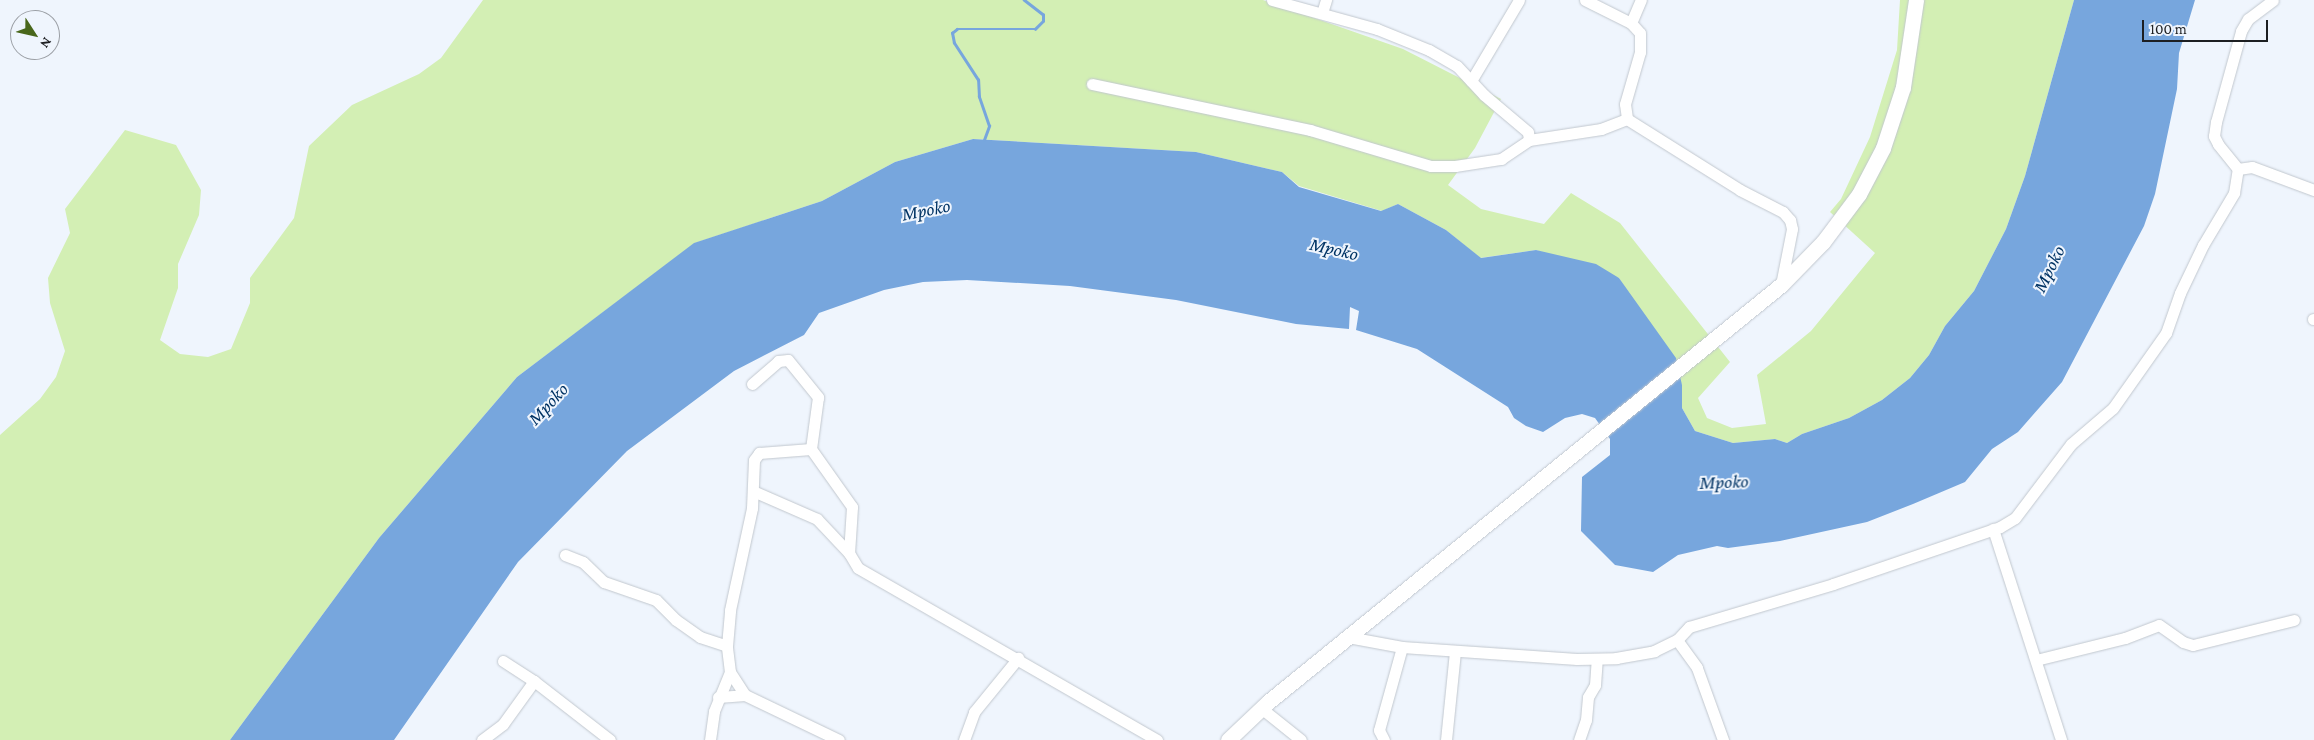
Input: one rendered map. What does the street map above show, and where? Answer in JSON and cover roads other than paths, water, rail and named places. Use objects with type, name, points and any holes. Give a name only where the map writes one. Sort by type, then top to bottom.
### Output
[{"type":"main road","points":[[1228,740],[1261,708],[1514,500],[1781,285],[1844,216],[1883,148],[1903,87],[1916,0]]},
{"type":"street","points":[[1272,0],[1322,13],[1415,43],[1456,66],[1528,132],[1529,140]]},
{"type":"street","points":[[1322,13],[1326,0]]},
{"type":"street","points":[[1471,81],[1519,0]]},
{"type":"street","points":[[1586,0],[1631,23],[1640,33],[1642,45],[1625,104],[1627,119]]},
{"type":"street","points":[[1631,23],[1641,0]]},
{"type":"street","points":[[1348,637],[1402,647],[1597,659],[1654,651],[1677,640],[1689,628],[1833,584],[1993,529],[2015,518],[2071,444],[2113,408],[2154,354],[2166,333],[2180,293],[2203,246],[2234,193],[2238,169],[2214,136],[2216,122],[2241,31],[2248,18],[2272,0]]},
{"type":"street","points":[[1092,84],[1310,130],[1431,166],[1455,166],[1502,159],[1529,140],[1601,129],[1621,124],[1627,119]]},
{"type":"street","points":[[1627,119],[1740,190],[1783,212],[1792,229],[1781,285]]},
{"type":"street","points":[[2238,169],[2252,167],[2314,190]]},
{"type":"street","points":[[752,384],[778,361],[788,360],[794,365],[818,398],[812,449],[852,507],[853,520],[849,553]]},
{"type":"street","points":[[812,449],[759,453],[754,460],[752,508],[730,610],[727,646],[730,672],[746,695],[839,740]]},
{"type":"street","points":[[753,491],[817,519],[849,553],[858,568],[884,585],[1018,658],[1157,740]]},
{"type":"street","points":[[1993,529],[2061,740]]},
{"type":"street","points":[[565,555],[583,562],[604,582],[656,600],[676,620],[700,637],[727,646]]},
{"type":"street","points":[[2036,660],[2125,638],[2159,626],[2183,642],[2193,645],[2294,620]]},
{"type":"street","points":[[1677,640],[1697,668],[1723,740]]},
{"type":"street","points":[[1379,737],[1402,647]]},
{"type":"street","points":[[1446,740],[1455,651]]},
{"type":"street","points":[[964,740],[974,712],[1018,658]]},
{"type":"street","points":[[1579,740],[1586,720],[1588,697],[1595,685],[1597,659]]},
{"type":"street","points":[[503,661],[534,681],[610,740]]},
{"type":"street","points":[[710,740],[718,697],[730,672]]},
{"type":"street","points":[[482,740],[503,724],[534,681]]},
{"type":"street","points":[[718,697],[746,695]]},
{"type":"street","points":[[1261,708],[1301,740]]},
{"type":"water","name":"Mpoko","points":[[2074,0],[2195,0],[2179,53],[2177,89],[2155,194],[2144,226],[2062,382],[2018,432],[1992,449],[1965,482],[1913,504],[1867,522],[1780,541],[1728,548],[1717,546],[1678,555],[1653,572],[1615,565],[1581,531],[1582,477],[1610,455],[1610,439],[1595,418],[1582,414],[1565,418],[1543,432],[1526,426],[1514,418],[1508,407],[1417,349],[1356,330],[1359,311],[1350,307],[1349,329],[1296,324],[1176,300],[1070,286],[967,280],[923,282],[884,290],[819,313],[804,335],[734,371],[627,451],[518,562],[394,740],[230,740],[379,538],[517,377],[694,243],[822,201],[895,162],[973,139],[1196,152],[1282,172],[1299,187],[1381,211],[1398,204],[1446,230],[1481,258],[1536,250],[1596,264],[1619,278],[1676,358],[1682,385],[1682,408],[1695,431],[1733,443],[1775,439],[1787,443],[1802,434],[1849,418],[1882,400],[1910,378],[1929,355],[1945,326],[1974,291],[2006,229],[2025,176]]},
{"type":"waterway","points":[[984,140],[989,126],[979,97],[978,80],[954,43],[952,33],[957,29],[1035,29],[1043,21],[1043,15],[1024,0]]}]
